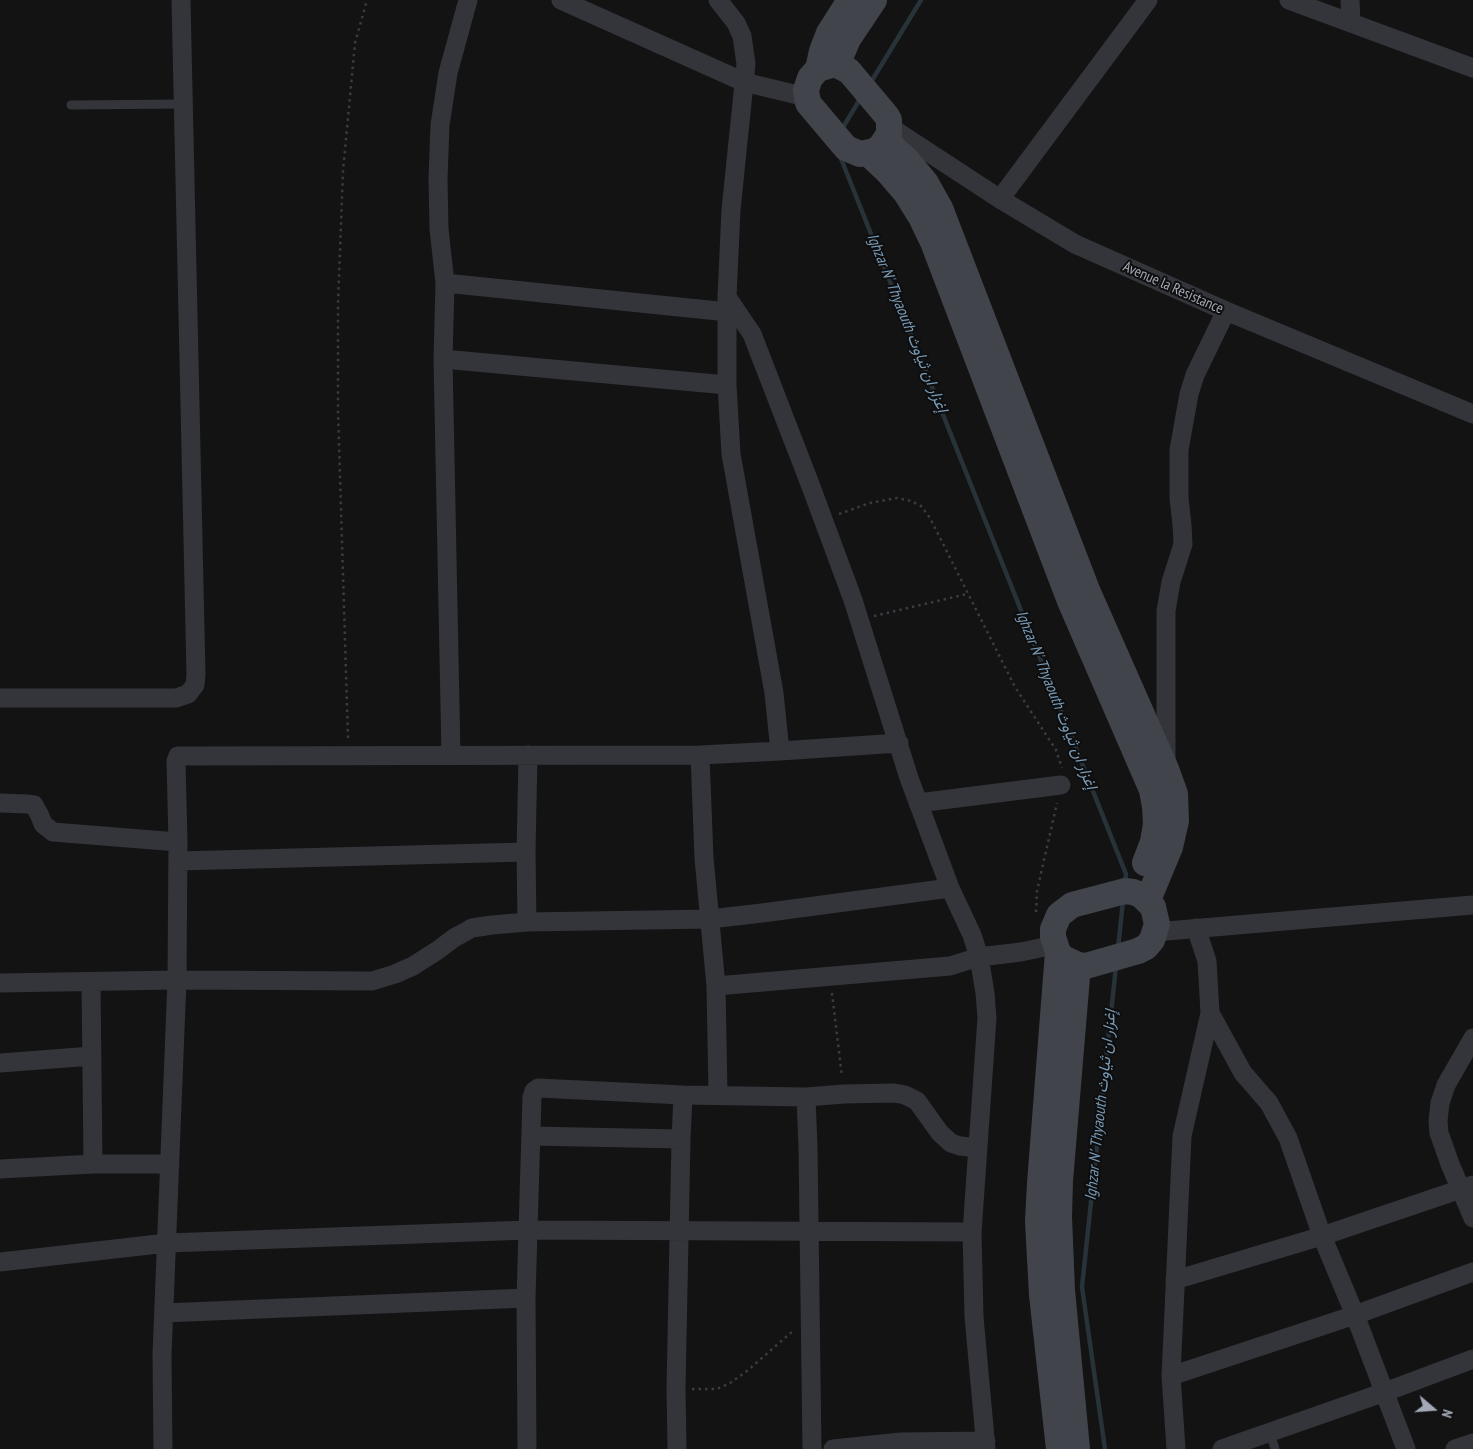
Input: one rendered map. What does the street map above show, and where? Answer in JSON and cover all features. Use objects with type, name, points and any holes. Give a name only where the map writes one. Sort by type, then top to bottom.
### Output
[{"type":"street","points":[[0,698],[176,698],[188,694],[195,685],[196,654],[181,0]]},
{"type":"street","points":[[451,0],[466,0],[448,73],[440,125],[439,229],[444,283],[443,359],[451,755]]},
{"type":"street","points":[[561,0],[744,82],[809,102],[875,137],[907,160],[926,183],[940,208],[1086,590],[1166,769],[1175,794],[1176,821],[1170,847],[1141,896]]},
{"type":"street","points":[[718,0],[736,23],[742,36],[746,64],[731,210],[727,304],[727,385],[731,454],[774,693],[780,751]]},
{"type":"street","points":[[850,0],[829,33],[822,51],[835,68],[875,137],[888,172],[906,193],[921,217],[933,242],[1070,601],[1152,790],[1156,824],[1141,896]]},
{"type":"street","points":[[835,68],[848,39],[874,0]]},
{"type":"street","points":[[1000,199],[1148,0]]},
{"type":"street","points":[[1289,0],[1473,68]]},
{"type":"street","points":[[1350,0],[1351,24]]},
{"type":"street","points":[[809,102],[807,84],[813,73],[835,68]]},
{"type":"street","name":"Avenue la Resistance","points":[[875,137],[1000,199],[1075,244],[1226,311],[1473,414]]},
{"type":"street","points":[[444,283],[727,304],[752,334],[860,619],[918,803],[950,888],[972,935],[979,956],[987,1018],[972,1232],[975,1337],[986,1445],[901,1442],[833,1449]]},
{"type":"street","points":[[1166,769],[1166,611],[1171,582],[1180,556],[1183,535],[1179,498],[1179,450],[1184,416],[1195,375],[1226,311]]},
{"type":"street","points":[[443,359],[727,385]]},
{"type":"street","points":[[163,1449],[162,1355],[177,980],[178,842],[176,761],[178,756],[700,755],[899,743]]},
{"type":"street","points":[[527,922],[528,755]]},
{"type":"street","points":[[700,755],[704,858],[716,986],[718,1096]]},
{"type":"street","points":[[918,803],[1061,785]]},
{"type":"street","points":[[0,803],[34,805],[43,824],[53,832],[178,842]]},
{"type":"street","points":[[178,861],[526,852]]},
{"type":"street","points":[[0,983],[177,980],[372,981],[413,966],[472,928],[527,922],[710,918],[950,888]]},
{"type":"street","points":[[716,986],[950,966],[979,956],[1021,952],[1063,954],[1086,966],[1138,951],[1146,946],[1155,932],[1157,924],[1156,915],[1141,896],[1125,891],[1072,905],[1065,909],[1055,922],[1053,929],[1063,954],[1059,1217],[1062,1290],[1077,1449]]},
{"type":"street","points":[[1155,932],[1473,905]]},
{"type":"street","points":[[1176,1449],[1171,1376],[1182,1136],[1210,1013],[1207,961],[1196,928]]},
{"type":"street","points":[[1059,1449],[1042,1296],[1038,1221],[1040,1183],[1063,954]]},
{"type":"street","points":[[91,982],[93,1164]]},
{"type":"street","points":[[1210,1013],[1242,1073],[1268,1103],[1288,1138],[1322,1236],[1355,1315],[1406,1449]]},
{"type":"street","points":[[1473,1038],[1446,1085],[1440,1103],[1438,1121],[1439,1133],[1467,1187],[1473,1218]]},
{"type":"street","points":[[0,1063],[92,1056]]},
{"type":"street","points":[[527,1449],[526,1298],[532,1097],[534,1091],[538,1088],[718,1096],[806,1097],[885,1092],[910,1097],[917,1101],[940,1133],[951,1143],[978,1148]]},
{"type":"street","points":[[678,1449],[676,1388],[683,1095]]},
{"type":"street","points":[[806,1097],[810,1230],[812,1449]]},
{"type":"street","points":[[531,1136],[681,1139]]},
{"type":"street","points":[[0,1169],[93,1164],[170,1164]]},
{"type":"street","points":[[1175,1280],[1322,1236],[1467,1187]]},
{"type":"street","points":[[0,1262],[167,1243],[528,1230],[972,1232]]},
{"type":"street","points":[[1171,1376],[1355,1315],[1473,1272]]},
{"type":"street","points":[[164,1313],[526,1298]]},
{"type":"street","points":[[1222,1449],[1273,1441],[1384,1392],[1473,1359]]},
{"type":"street","points":[[1455,1449],[1473,1443]]},
{"type":"lane","points":[[71,105],[184,104]]},
{"type":"path","points":[[348,755],[338,411],[338,304],[343,171],[355,43],[367,0]]},
{"type":"path","points":[[823,521],[884,499],[898,498],[921,506],[930,518],[1014,687],[1060,758],[1062,768],[1061,785],[1038,891],[1036,914]]},
{"type":"path","points":[[860,619],[967,594]]},
{"type":"path","points":[[830,977],[844,1094]]},
{"type":"path","points":[[676,1388],[717,1389],[730,1383],[754,1365],[811,1313]]},
{"type":"waterway","name":"Ighzar N' Thyaouth إغزار ان ثياوث","points":[[871,82],[921,0]]},
{"type":"waterway","name":"Ighzar N' Thyaouth إغزار ان ثياوث","points":[[842,129],[860,99]]},
{"type":"waterway","name":"Ighzar N' Thyaouth إغزار ان ثياوث","points":[[840,156],[1126,874],[1125,883]]},
{"type":"waterway","name":"Ighzar N' Thyaouth إغزار ان ثياوث","points":[[1118,948],[1123,901]]},
{"type":"waterway","name":"Ighzar N' Thyaouth إغزار ان ثياوث","points":[[1105,1449],[1082,1287],[1116,966]]}]
